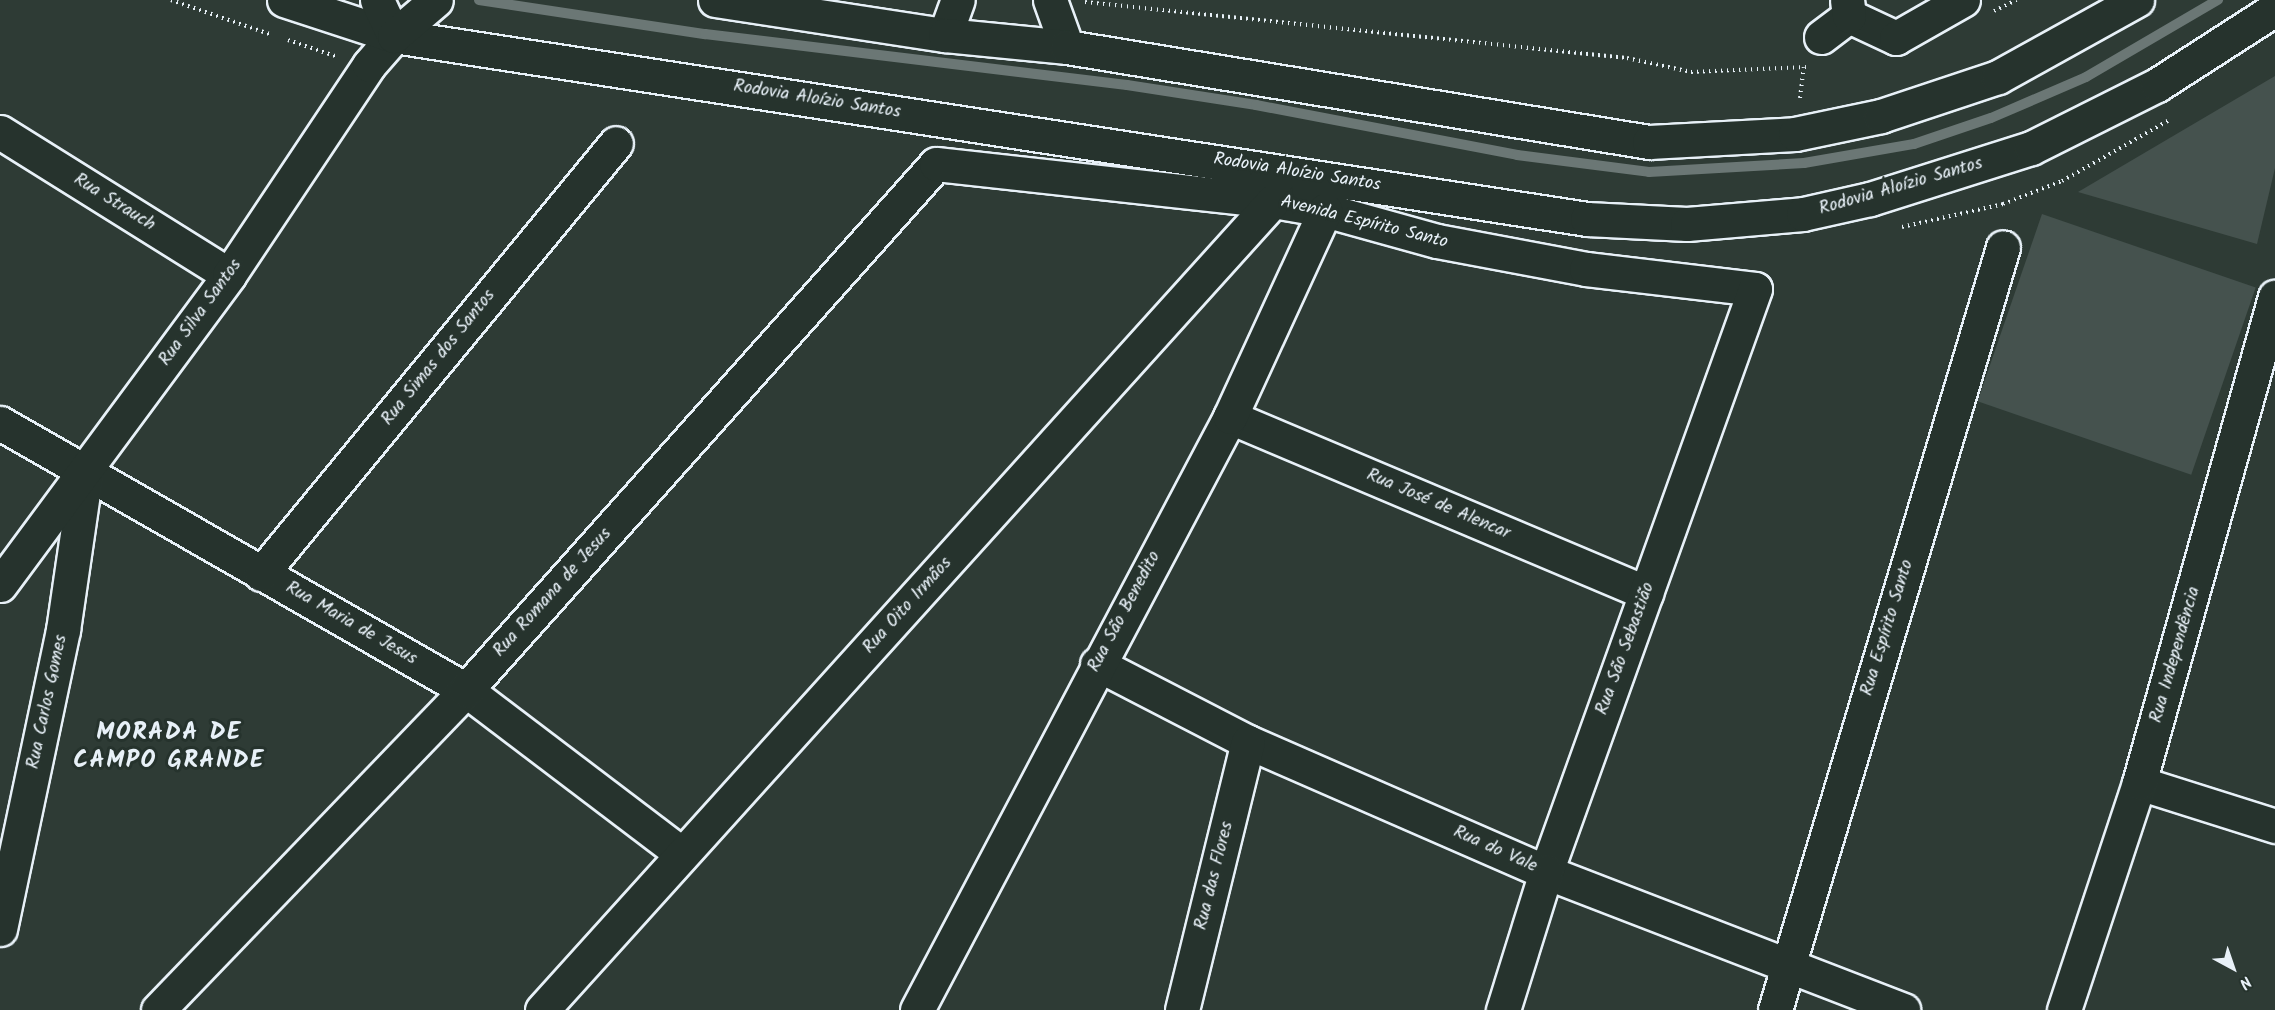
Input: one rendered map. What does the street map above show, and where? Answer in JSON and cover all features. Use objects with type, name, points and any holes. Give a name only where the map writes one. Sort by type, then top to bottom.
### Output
[{"type":"street","name":"Rodovia Aloízio Santos","points":[[284,0],[394,36],[1587,219],[1687,224],[1803,214],[1859,202],[1953,176],[2031,148],[2157,85],[2275,9]]},
{"type":"street","points":[[377,0],[394,36]]},
{"type":"street","name":"Rua Silva Santos","points":[[0,585],[86,472],[229,275],[369,64],[394,36],[436,0]]},
{"type":"street","points":[[715,0],[945,35],[1068,47],[1649,142],[1795,134],[1881,116],[1998,77],[2137,0]]},
{"type":"street","points":[[945,35],[958,0]]},
{"type":"street","points":[[1063,1],[1068,47]]},
{"type":"street","points":[[1818,51],[1848,8],[1896,38],[1975,8]]},
{"type":"street","name":"Rua Strauch","points":[[0,132],[229,275]]},
{"type":"street","name":"Rua Simas dos Santos","points":[[261,574],[616,143]]},
{"type":"street","name":"Avenida Espírito Santo","points":[[936,164],[1274,201],[1325,210],[1437,241],[1586,269],[1755,289]]},
{"type":"street","name":"Rua Romana de Jesus","points":[[158,1010],[466,690],[936,164]]},
{"type":"street","name":"Rua Oito Irmãos","points":[[542,1010],[1274,201]]},
{"type":"street","name":"Rua São Benedito","points":[[917,1010],[1097,664],[1230,417],[1325,210]]},
{"type":"street","name":"Rua Espírito Santo","points":[[1775,1010],[2003,247]]},
{"type":"street","name":"Rua São Sebastião","points":[[1503,1010],[1546,872],[1755,289]]},
{"type":"street","name":"Rua Independência","points":[[2064,1010],[2139,783],[2265,380],[2275,297]]},
{"type":"street","name":"Rua José de Alencar","points":[[1230,417],[1646,593]]},
{"type":"street","name":"Rua Maria de Jesus","points":[[0,423],[466,690],[682,854]]},
{"type":"street","name":"Rua Carlos Gomes","points":[[0,929],[63,630],[86,472]]},
{"type":"street","name":"Rua do Vale","points":[[1097,664],[1248,742],[1546,872],[1788,963],[1903,1010]]},
{"type":"street","name":"Rua das Flores","points":[[1182,1010],[1248,742]]},
{"type":"street","points":[[2139,783],[2275,826]]},
{"type":"path","points":[[1975,8],[2017,0]]},
{"type":"path","points":[[1063,1],[1627,58],[1691,72],[1804,68],[1818,51]]},
{"type":"path","points":[[1795,134],[1804,68],[1818,51]]},
{"type":"shaded area","points":[[2275,76],[2275,168],[2257,244],[2078,192]]},
{"type":"shaded area","points":[[2042,214],[2256,288],[2191,475],[1978,401]]},
{"type":"waterway","points":[[479,0],[705,34],[1127,85],[1256,105],[1517,155],[1649,172],[1804,163],[1914,144],[1991,118],[2086,77],[2218,0]]},
{"type":"district","name":"MORADA DE CAMPO GRANDE","points":[[169,747]]}]
